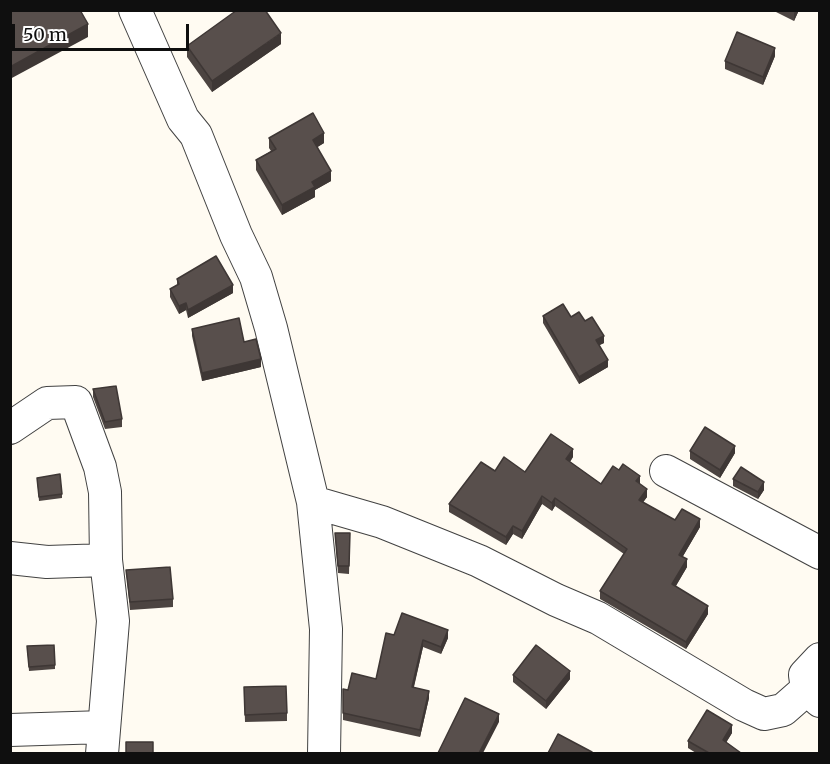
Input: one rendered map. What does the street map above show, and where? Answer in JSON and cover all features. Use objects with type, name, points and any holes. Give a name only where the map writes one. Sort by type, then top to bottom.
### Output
[{"type":"street","points":[[135,10],[183,119],[196,135],[256,276],[313,502],[326,629],[330,751]]},
{"type":"street","points":[[10,428],[47,403],[75,402],[100,467],[105,492],[106,560],[113,621],[103,740],[10,730]]},
{"type":"street","points":[[666,471],[819,553]]},
{"type":"street","points":[[313,502],[382,522],[479,561],[598,618],[744,705],[764,714],[783,710],[813,695],[805,675],[819,658]]},
{"type":"street","points":[[10,558],[47,562],[106,560]]},
{"type":"building","points":[[10,10],[80,10],[88,24],[10,67]]},
{"type":"building","points":[[237,10],[265,10],[281,33],[212,81],[187,46]]},
{"type":"building","points":[[737,32],[775,48],[763,77],[725,61]]},
{"type":"building","points":[[313,113],[324,133],[313,140],[331,171],[312,182],[315,187],[282,205],[256,160],[276,149],[269,138]]},
{"type":"building","points":[[216,256],[233,285],[188,310],[186,303],[179,306],[170,289],[179,284],[177,279]]},
{"type":"building","points":[[563,304],[571,317],[579,312],[585,321],[592,317],[604,336],[596,340],[608,360],[579,377],[543,316]]},
{"type":"building","points":[[239,318],[244,342],[256,339],[261,359],[202,373],[192,329]]},
{"type":"building","points":[[116,386],[122,419],[105,422],[93,389]]},
{"type":"building","points":[[705,427],[735,446],[720,470],[690,451]]},
{"type":"building","points":[[551,434],[573,449],[566,459],[601,484],[613,466],[619,470],[623,464],[640,476],[636,481],[647,489],[639,500],[675,520],[682,509],[700,519],[679,555],[687,559],[672,584],[708,606],[686,642],[600,591],[627,549],[555,498],[552,503],[542,496],[522,531],[513,526],[506,537],[449,504],[481,462],[495,471],[504,457],[525,472]]},
{"type":"building","points":[[741,467],[764,482],[758,492],[733,479]]},
{"type":"building","points":[[60,474],[62,494],[39,497],[37,478]]},
{"type":"building","points":[[335,533],[350,533],[349,566],[338,566]]},
{"type":"building","points":[[170,567],[173,599],[130,602],[126,570]]},
{"type":"building","points":[[402,613],[448,630],[441,647],[423,640],[412,687],[429,691],[420,730],[343,713],[343,689],[348,690],[352,673],[376,679],[386,633],[394,635]]},
{"type":"building","points":[[54,645],[55,665],[29,667],[27,646]]},
{"type":"building","points":[[536,645],[570,671],[546,701],[513,675]]},
{"type":"building","points":[[286,686],[287,713],[245,715],[244,687]]},
{"type":"building","points":[[465,698],[499,714],[479,753],[438,753]]},
{"type":"building","points":[[707,710],[732,725],[723,740],[741,753],[709,753],[688,741]]},
{"type":"building","points":[[558,734],[592,752],[592,753],[548,753]]},
{"type":"building","points":[[126,742],[153,742],[153,753],[126,753]]}]
